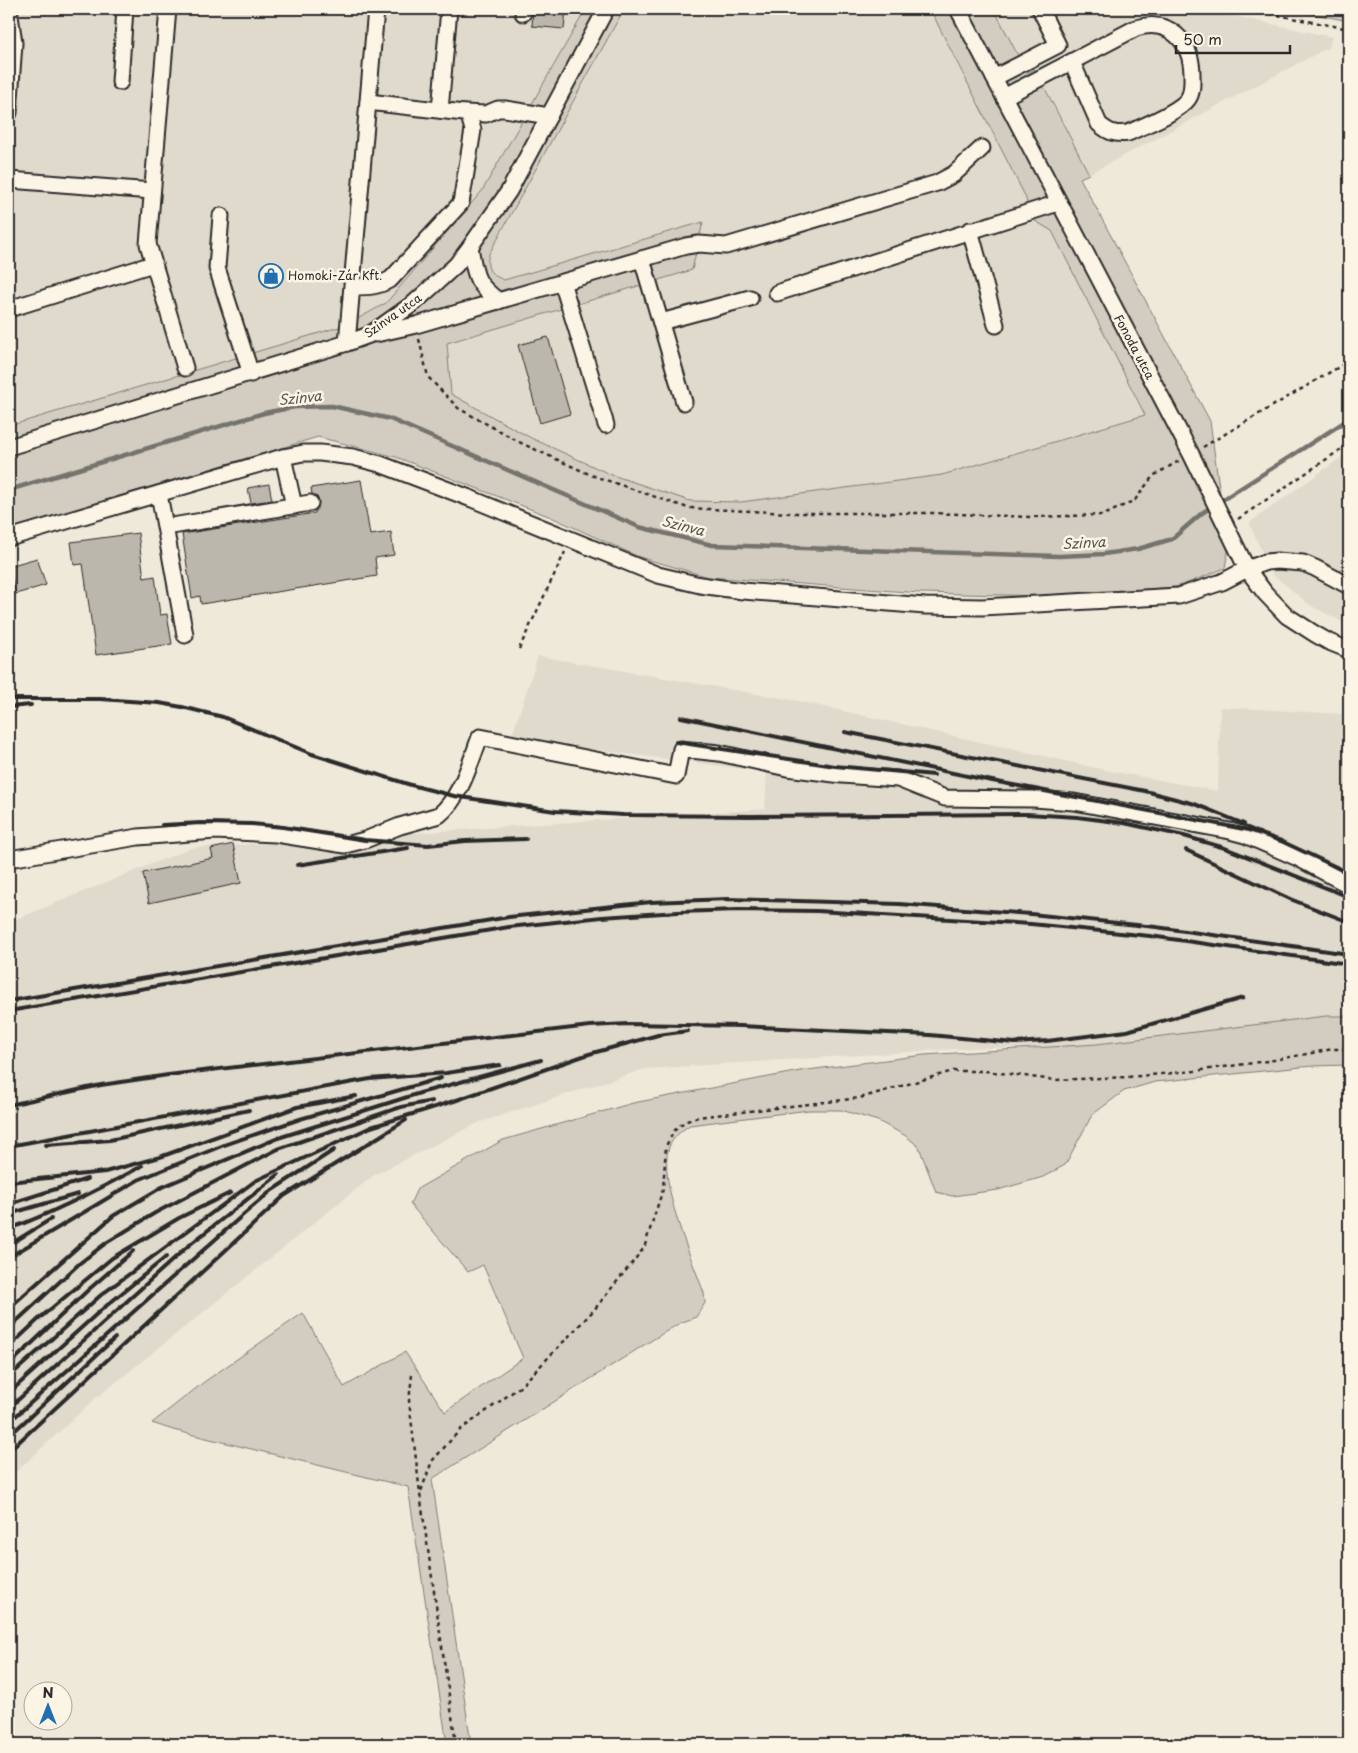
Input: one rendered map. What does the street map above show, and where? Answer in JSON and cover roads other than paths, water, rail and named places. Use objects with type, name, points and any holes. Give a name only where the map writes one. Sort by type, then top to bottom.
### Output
[{"type":"street","points":[[9,9],[14,43],[9,113]]},
{"type":"street","points":[[120,82],[125,9]]},
{"type":"street","points":[[168,9],[148,244],[184,368]]},
{"type":"street","points":[[347,343],[376,9]]},
{"type":"street","points":[[440,110],[450,9]]},
{"type":"street","name":"Szinva utca","points":[[9,447],[347,343],[369,335],[414,303],[456,265],[509,191],[606,9]]},
{"type":"street","name":"Fonoda utca","points":[[958,9],[1191,454],[1247,568],[1271,600],[1287,616],[1322,638],[1349,650]]},
{"type":"street","points":[[994,78],[1058,45],[1040,9]]},
{"type":"street","points":[[1004,96],[1143,26],[1155,26],[1171,30],[1180,39],[1189,53],[1192,62],[1191,93],[1180,108],[1128,133],[1108,132],[1096,119],[1072,62]]},
{"type":"street","points":[[368,102],[464,113],[486,114],[498,109],[505,109],[549,116]]},
{"type":"street","points":[[353,288],[372,288],[392,279],[461,203],[473,130],[469,116],[464,113]]},
{"type":"street","points":[[369,335],[416,325],[686,246],[699,244],[726,246],[937,183],[954,174],[982,148]]},
{"type":"street","points":[[9,180],[152,191]]},
{"type":"street","points":[[777,292],[1058,203]]},
{"type":"street","points":[[221,216],[217,268],[251,374]]},
{"type":"street","points":[[970,230],[996,326]]},
{"type":"street","points":[[470,248],[475,274],[480,284],[486,292],[499,300]]},
{"type":"street","points":[[642,258],[684,402]]},
{"type":"street","points":[[9,309],[153,264]]},
{"type":"street","points":[[562,282],[606,425]]},
{"type":"street","points":[[661,322],[750,298]]},
{"type":"street","points":[[9,538],[285,457],[320,452],[353,457],[380,464],[472,499],[658,575],[700,585],[743,591],[925,606],[982,607],[1179,596],[1222,582],[1247,568],[1266,562],[1277,561],[1303,563],[1349,586]]},
{"type":"street","points":[[285,457],[294,506]]},
{"type":"street","points":[[159,494],[185,635]]},
{"type":"street","points":[[166,527],[310,503]]},
{"type":"street","points":[[9,859],[138,838],[215,831],[276,834],[309,838],[335,844],[354,844],[400,826],[439,815],[444,811],[460,785],[480,737],[676,776],[681,749],[719,753],[787,768],[842,775],[898,779],[945,798],[1034,799],[1074,802],[1230,831],[1298,858],[1349,885]]},
{"type":"waterway","name":"Szinva","points":[[9,490],[264,413],[295,407],[332,406],[390,419],[639,527],[712,545],[1059,556],[1104,554],[1138,549],[1172,539],[1202,513],[1349,419]]},
{"type":"railway","points":[[9,699],[100,699],[159,703],[182,707],[223,717],[312,754],[411,785],[454,796],[555,811],[623,815],[752,816],[1027,814],[1077,817],[1124,823],[1184,836],[1225,848],[1349,897]]},
{"type":"railway","points":[[9,707],[31,705]]},
{"type":"railway","points":[[681,717],[987,780],[1249,830],[1281,841],[1349,873]]},
{"type":"railway","points":[[845,732],[1145,791],[1195,804],[1244,824]]},
{"type":"railway","points":[[676,742],[835,766],[934,775]]},
{"type":"railway","points":[[162,825],[201,823],[252,824],[365,840],[428,845],[465,841],[526,839]]},
{"type":"railway","points":[[297,865],[408,848]]},
{"type":"railway","points":[[1186,850],[1290,899],[1349,922]]},
{"type":"railway","points":[[9,1001],[509,917],[651,902],[728,899],[899,904],[1031,914],[1156,927],[1349,954]]},
{"type":"railway","points":[[9,1011],[509,927],[602,917],[678,912],[738,910],[817,911],[1031,924],[1150,936],[1349,964]]},
{"type":"railway","points":[[9,1105],[101,1085],[168,1075],[590,1026],[628,1024],[741,1026],[930,1035],[1015,1043],[1127,1031],[1243,998]]},
{"type":"railway","points":[[9,1377],[101,1295],[255,1181],[371,1127],[454,1101],[589,1054],[658,1035],[688,1031]]},
{"type":"railway","points":[[9,1308],[113,1216],[162,1187],[278,1138],[420,1093],[541,1060]]},
{"type":"railway","points":[[9,1146],[370,1079],[446,1073],[500,1065]]},
{"type":"railway","points":[[9,1257],[138,1180],[224,1145],[300,1119],[441,1078]]},
{"type":"railway","points":[[9,1182],[105,1172],[160,1157],[297,1107],[356,1096]]},
{"type":"railway","points":[[9,1328],[80,1263],[106,1243],[155,1213],[278,1149],[401,1107],[432,1101]]},
{"type":"railway","points":[[46,1145],[110,1140],[249,1110]]},
{"type":"railway","points":[[9,1451],[284,1196],[406,1120]]},
{"type":"railway","points":[[9,1422],[271,1191],[334,1150]]},
{"type":"railway","points":[[9,1229],[76,1200],[142,1166]]},
{"type":"railway","points":[[9,1408],[188,1246],[278,1175]]},
{"type":"railway","points":[[9,1204],[87,1179]]},
{"type":"railway","points":[[9,1347],[41,1317],[112,1258],[179,1218],[230,1193]]},
{"type":"railway","points":[[9,1214],[78,1194]]},
{"type":"railway","points":[[9,1245],[51,1219]]},
{"type":"railway","points":[[9,1365],[87,1291],[133,1251]]},
{"type":"railway","points":[[9,1393],[100,1311],[166,1257]]},
{"type":"railway","points":[[9,1436],[115,1338]]},
{"type":"place","name":"Homoki-Zár Kft.","points":[[271,276]]}]
